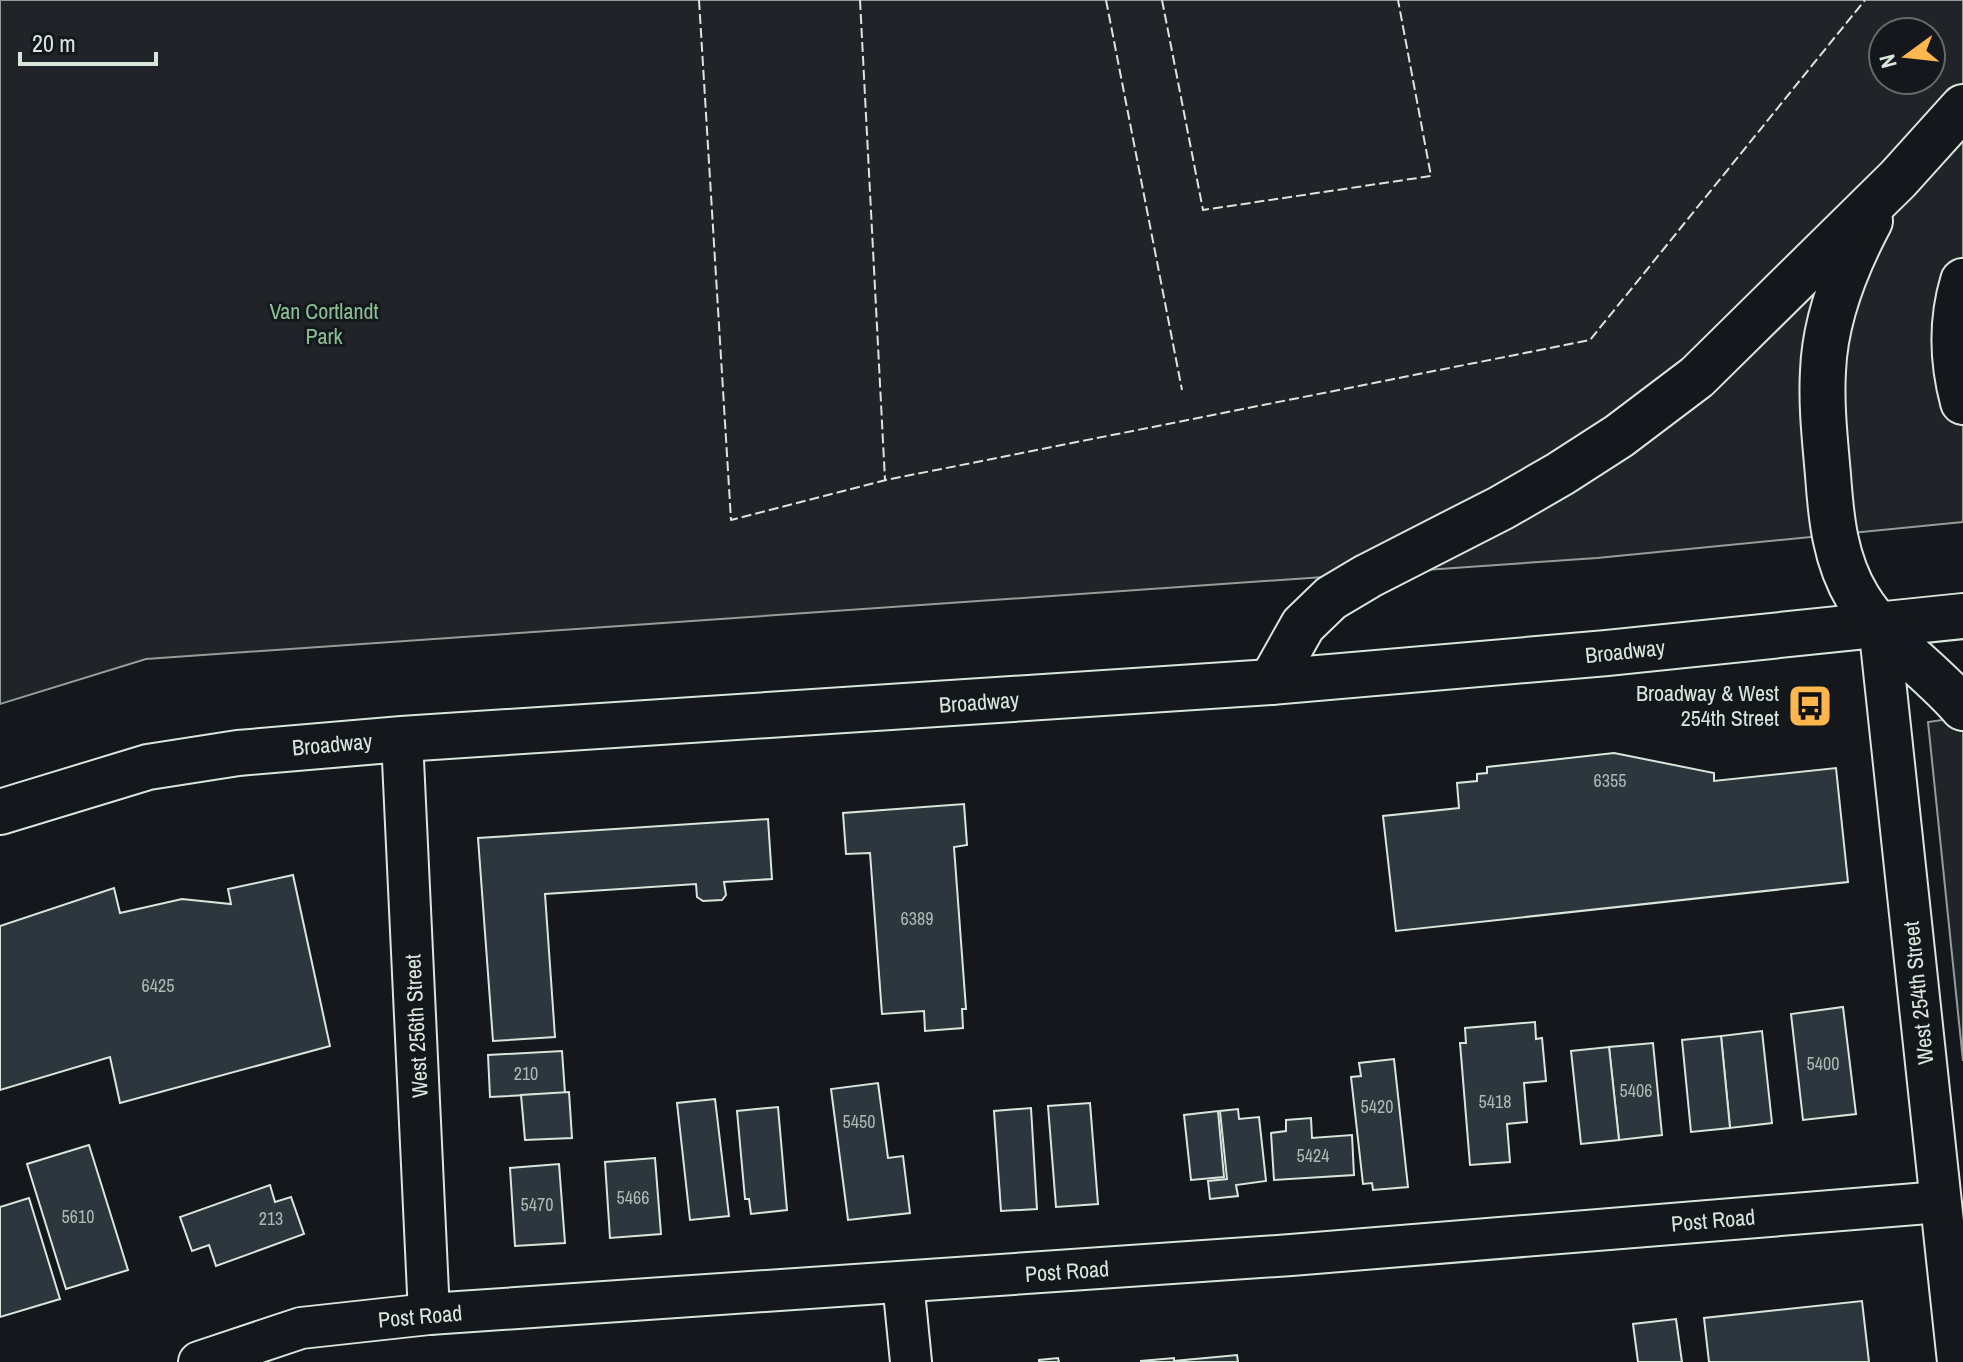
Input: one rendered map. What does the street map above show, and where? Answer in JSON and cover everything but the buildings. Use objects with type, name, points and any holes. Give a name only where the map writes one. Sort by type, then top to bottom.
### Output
[{"type":"main road","points":[[1271,682],[1303,625],[1331,598],[1560,474],[1619,436],[1697,377],[1898,179],[1963,107]]},
{"type":"main road","points":[[1898,179],[1874,214],[1853,256],[1830,323],[1823,369],[1823,418],[1835,540],[1848,580],[1879,624],[1963,708]]},
{"type":"main road","points":[[1963,281],[1954,341],[1954,364],[1963,402]]},
{"type":"main road","name":"Broadway","points":[[0,812],[148,767],[238,753],[402,739],[1271,682],[1607,653],[1963,616]]},
{"type":"street","name":"West 254th Street","points":[[1879,624],[1958,1362]]},
{"type":"street","name":"West 256th Street","points":[[402,739],[429,1314]]},
{"type":"street","name":"Post Road","points":[[199,1362],[301,1328],[429,1314],[1322,1252],[1940,1202]]},
{"type":"street","points":[[903,1282],[911,1362]]},
{"type":"green space","name":"Van Cortlandt Park","points":[[0,0],[1963,0],[1963,522],[1597,558],[146,659],[0,704]]},
{"type":"green space","points":[[1963,717],[1963,1061],[1928,722]]},
{"type":"fence","points":[[699,0],[731,520],[886,480],[1590,340],[1865,0]]},
{"type":"fence","points":[[860,0],[885,480]]},
{"type":"fence","points":[[1106,0],[1182,390]]},
{"type":"fence","points":[[1162,0],[1203,210],[1431,176],[1398,0]]},
{"type":"place","name":"Broadway & West 254th Street","points":[[1810,706]]}]
